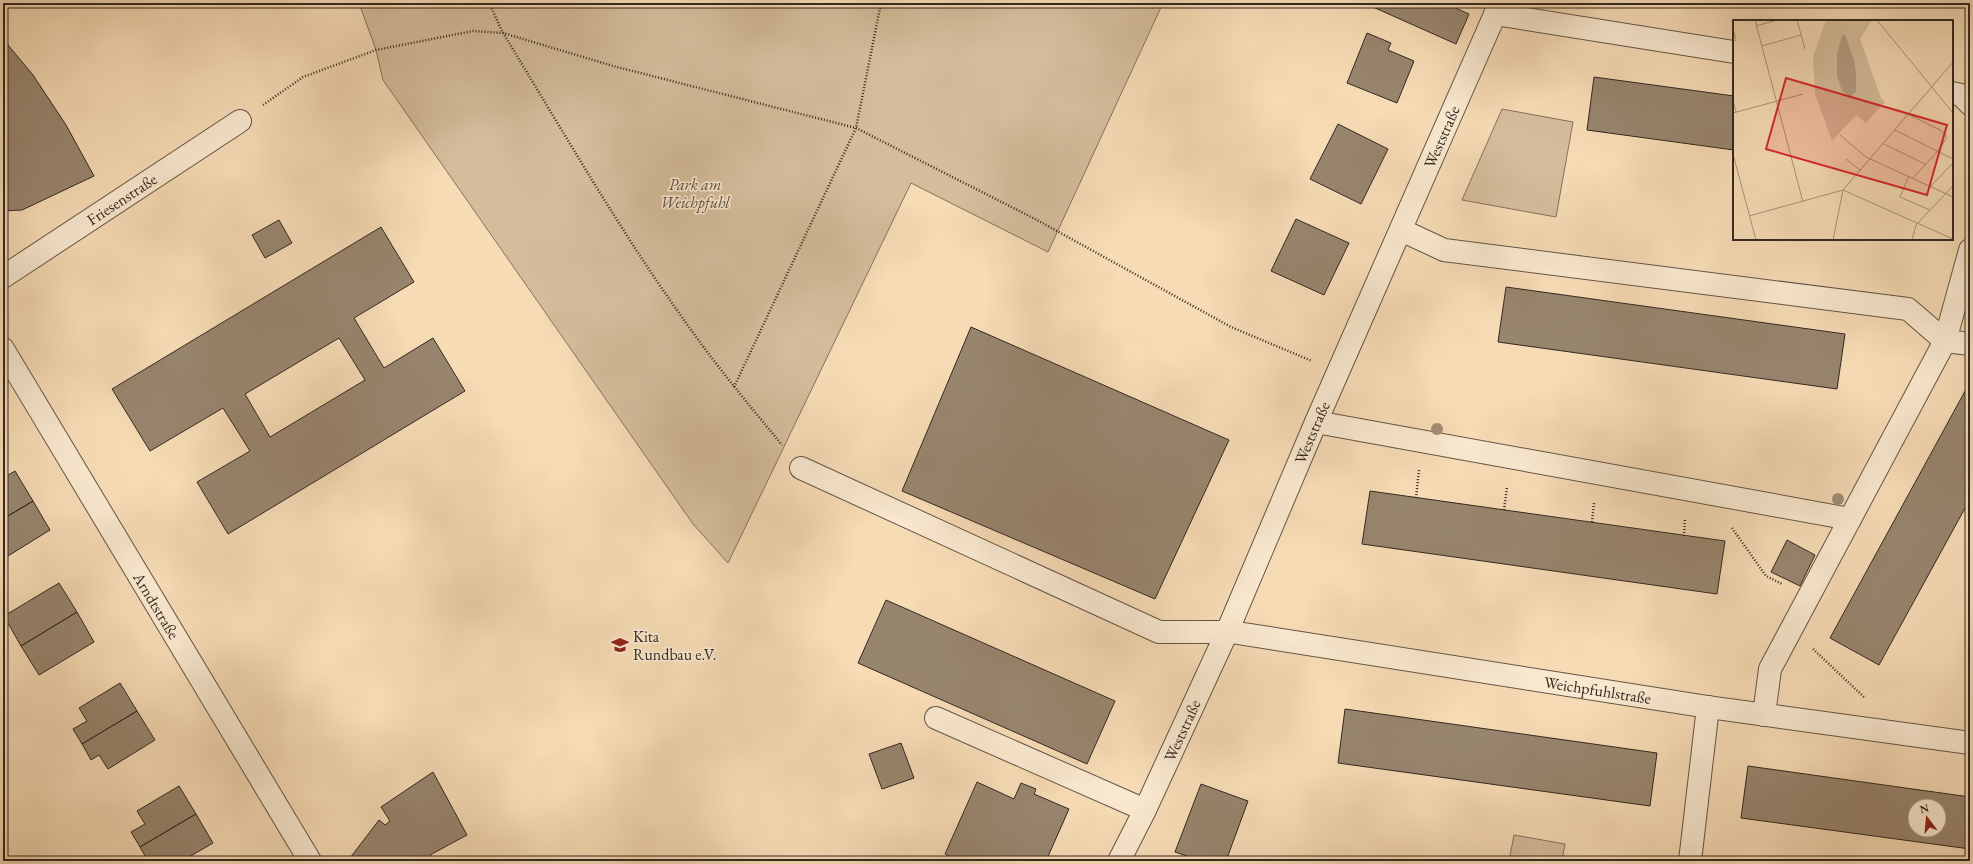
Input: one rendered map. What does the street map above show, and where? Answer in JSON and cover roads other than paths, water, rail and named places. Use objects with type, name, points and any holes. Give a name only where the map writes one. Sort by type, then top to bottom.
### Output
[{"type":"street","points":[[1498,8],[1733,52]]},
{"type":"street","name":"Weststraße","points":[[1119,861],[1145,810],[1226,632],[1316,422],[1498,8]]},
{"type":"street","points":[[1953,92],[1961,95],[1970,104]]},
{"type":"street","name":"Friesenstraße","points":[[3,277],[240,121]]},
{"type":"street","points":[[1401,230],[1444,250],[1908,309],[1945,341],[1970,344]]},
{"type":"street","points":[[1764,715],[1770,669],[1945,341],[1970,250]]},
{"type":"street","name":"Arndtstraße","points":[[3,349],[310,861]]},
{"type":"street","points":[[1316,422],[1850,519]]},
{"type":"street","name":"Weichpfuhlstraße","points":[[801,468],[1159,632],[1226,632],[1708,707],[1970,742]]},
{"type":"street","points":[[1690,861],[1708,707]]},
{"type":"street","points":[[936,718],[1145,810]]},
{"type":"place","name":"Kita Rundbau e.V.","points":[[620,645]]},
{"type":"park label","name":"Park am Weichpfuhl","points":[[695,193]]}]
